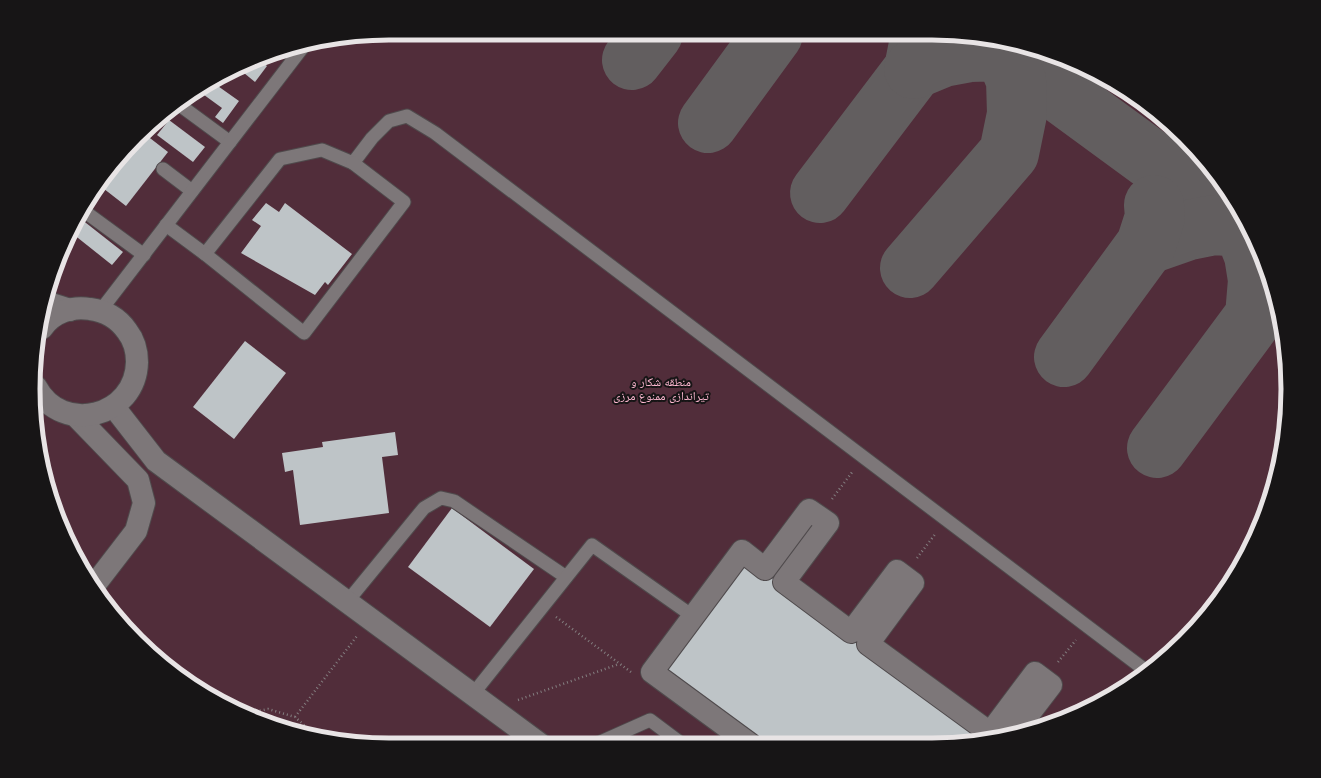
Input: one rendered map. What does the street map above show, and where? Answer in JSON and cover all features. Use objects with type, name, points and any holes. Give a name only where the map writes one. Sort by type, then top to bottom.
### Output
[{"type":"street","points":[[51,304],[70,310]]},
{"type":"street","points":[[47,322],[62,311],[82,308],[101,310],[120,320],[131,336],[137,354],[137,374],[128,394],[114,407],[95,414],[76,416]]},
{"type":"street","points":[[40,395],[57,409],[76,416],[138,480],[144,503],[136,531],[98,581]]},
{"type":"street","points":[[114,407],[156,460],[532,738]]},
{"type":"street","points":[[742,738],[652,672],[742,551],[765,568],[809,510],[828,523],[784,582],[851,632],[896,571],[904,576],[913,583],[868,644],[990,733]]},
{"type":"street","points":[[990,733],[1035,673],[1051,685],[1019,727]]},
{"type":"lane","points":[[101,310],[299,52]]},
{"type":"lane","points":[[183,108],[230,142]]},
{"type":"lane","points":[[353,163],[372,138],[389,121],[407,116],[441,137],[866,453],[1090,622],[1142,667]]},
{"type":"lane","points":[[166,225],[304,333],[404,202],[353,163],[322,150],[280,159],[205,254]]},
{"type":"lane","points":[[163,169],[192,191]]},
{"type":"lane","points":[[87,213],[144,254]]},
{"type":"lane","points":[[347,602],[424,508],[441,498],[454,501],[566,577]]},
{"type":"lane","points":[[473,694],[592,545],[684,610]]},
{"type":"lane","points":[[610,738],[650,720],[674,738]]},
{"type":"path","points":[[819,517],[866,453]]},
{"type":"path","points":[[904,576],[949,516]]},
{"type":"path","points":[[295,717],[370,619]]},
{"type":"path","points":[[1044,680],[1090,622]]},
{"type":"path","points":[[493,709],[620,664]]},
{"type":"path","points":[[256,711],[268,709],[295,717],[307,728]]},
{"type":"green space","name":"منطقه شکار و تیراندازی ممنوع مرزی","points":[[366,41],[955,41],[1000,47],[1044,59],[1086,76],[1126,99],[1144,112],[1179,142],[1209,177],[1222,195],[1245,235],[1254,255],[1269,299],[1278,343],[1280,366],[1281,389],[1278,435],[1269,479],[1262,501],[1254,523],[1234,564],[1209,601],[1179,636],[1144,666],[1126,679],[1086,702],[1066,711],[1022,726],[978,735],[932,738],[366,737],[343,735],[299,726],[255,711],[214,691],[177,666],[142,636],[127,619],[112,601],[87,564],[67,523],[52,479],[43,435],[41,412],[40,389],[43,343],[52,299],[67,255],[76,235],[99,195],[112,177],[142,142],[177,112],[214,87],[255,67],[299,52],[343,43]]},
{"type":"building","points":[[264,64],[267,66],[255,82],[244,73]]},
{"type":"building","points":[[217,85],[239,101],[223,123],[215,117],[222,108],[203,94]]},
{"type":"building","points":[[169,120],[205,147],[193,162],[157,135]]},
{"type":"building","points":[[148,137],[168,152],[126,206],[104,189],[127,159]]},
{"type":"building","points":[[266,203],[279,212],[285,203],[352,254],[328,285],[325,282],[315,295],[241,253],[261,226],[252,220]]},
{"type":"building","points":[[83,221],[123,252],[112,265],[76,236]]},
{"type":"building","points":[[245,341],[286,373],[234,439],[193,407]]},
{"type":"building","points":[[395,432],[398,455],[382,457],[389,513],[300,525],[293,470],[285,472],[282,453],[323,447],[322,442]]},
{"type":"building","points":[[452,508],[534,569],[490,627],[408,567]]},
{"type":"building","points":[[809,510],[828,523],[784,582],[990,733],[932,738],[742,738],[652,672],[732,565],[765,569]]},
{"type":"building","points":[[1035,673],[1017,727],[990,733]]},
{"type":"taxiway","points":[[632,60],[648,40]]},
{"type":"taxiway","points":[[708,123],[769,40]]},
{"type":"taxiway","points":[[820,193],[914,69],[919,40]]},
{"type":"taxiway","points":[[997,46],[1239,224]]},
{"type":"taxiway","points":[[910,268],[1009,153],[1017,114],[1016,80],[1004,51],[970,52],[943,57],[914,69]]},
{"type":"taxiway","points":[[1064,357],[1146,245],[1155,217],[1154,205]]},
{"type":"taxiway","points":[[1146,245],[1189,230],[1214,225],[1241,227]]},
{"type":"taxiway","points":[[1157,448],[1255,316],[1258,280],[1254,255]]}]
